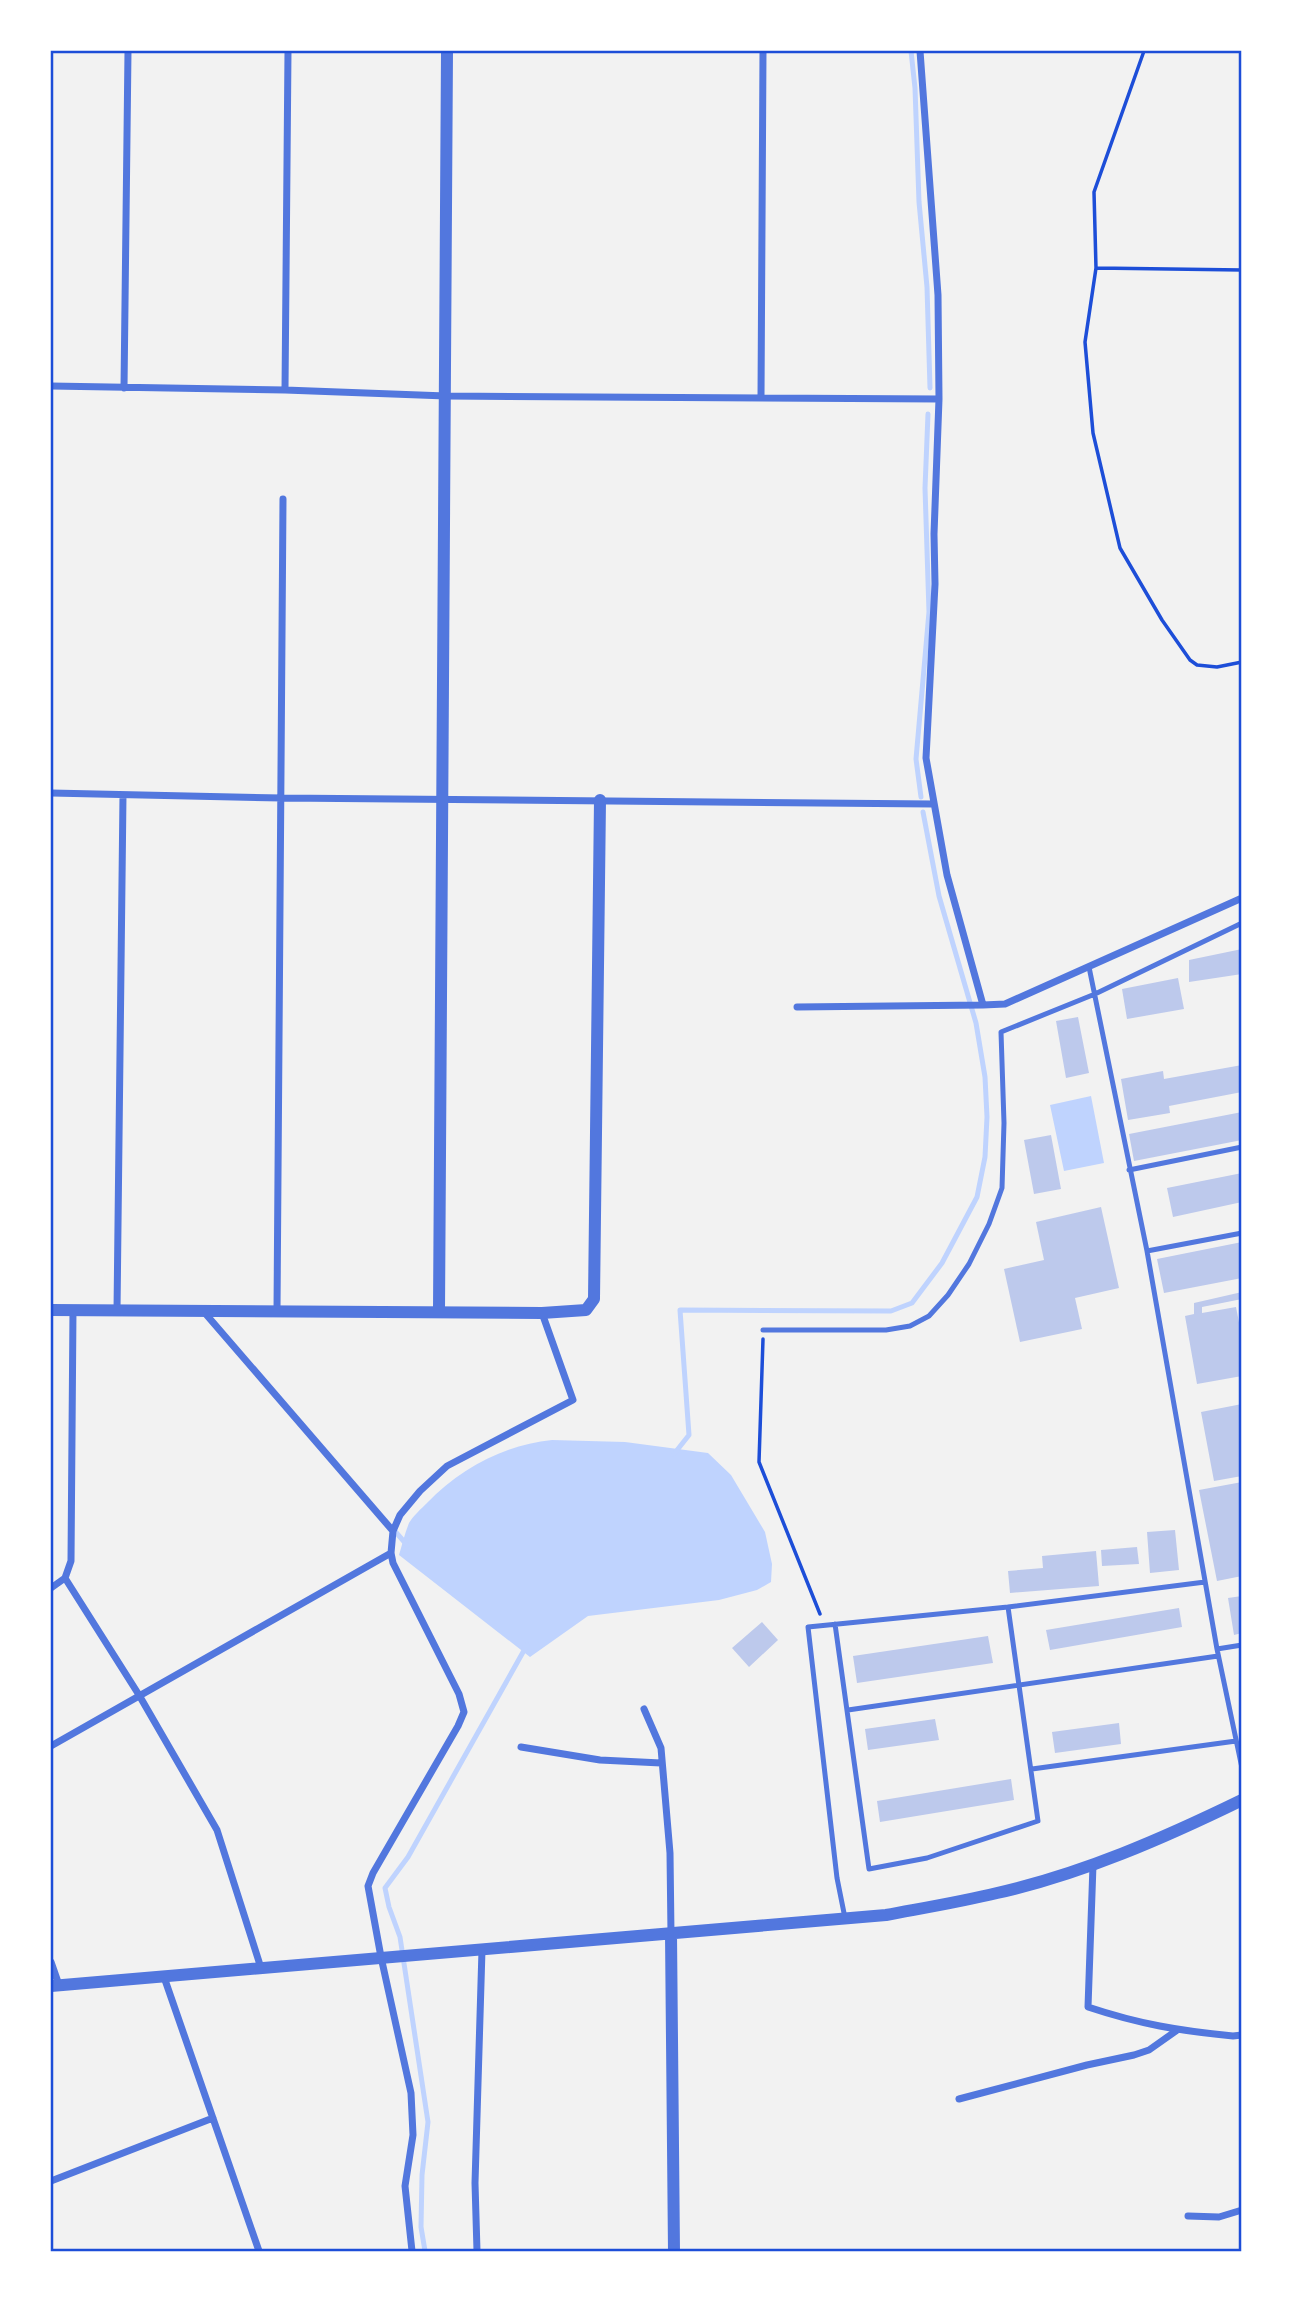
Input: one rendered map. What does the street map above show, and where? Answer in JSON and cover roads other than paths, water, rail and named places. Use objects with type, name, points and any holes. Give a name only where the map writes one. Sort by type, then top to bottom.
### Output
[{"type":"street","points":[[124,388],[128,51]]},
{"type":"street","points":[[285,390],[288,51]]},
{"type":"street","points":[[439,1311],[447,51]]},
{"type":"street","points":[[761,397],[763,51]]},
{"type":"street","points":[[920,51],[938,295],[939,400],[934,616],[926,758],[947,875],[983,1006]]},
{"type":"street","points":[[51,386],[446,396],[939,400]]},
{"type":"street","points":[[277,1310],[283,499]]},
{"type":"street","points":[[51,793],[282,798],[933,804]]},
{"type":"street","points":[[117,1311],[123,794]]},
{"type":"street","points":[[51,1310],[542,1313],[586,1310],[594,1299],[600,800]]},
{"type":"street","points":[[797,1007],[1005,1004],[1242,898]]},
{"type":"street","points":[[51,1588],[65,1578],[71,1561],[73,1309]]},
{"type":"street","points":[[201,1309],[393,1531]]},
{"type":"street","points":[[412,2251],[405,2186],[413,2135],[411,2093],[368,1886],[464,1712],[458,1693],[393,1563],[393,1531],[400,1515],[420,1491],[447,1466],[573,1400],[542,1313]]},
{"type":"street","points":[[51,1746],[391,1553]]},
{"type":"street","points":[[65,1578],[139,1695],[217,1829],[261,1968]]},
{"type":"street","points":[[645,1709],[661,1748],[670,1853],[674,2251]]},
{"type":"street","points":[[521,1747],[600,1760],[661,1763]]},
{"type":"street","points":[[51,1962],[55,1986],[886,1915],[998,1893],[1093,1865],[1196,1823],[1242,1800]]},
{"type":"street","points":[[1093,1865],[1088,2007],[1176,2031],[1242,2035]]},
{"type":"street","points":[[477,2251],[475,2183],[482,1950]]},
{"type":"street","points":[[164,1977],[259,2251]]},
{"type":"street","points":[[959,2099],[1134,2055],[1149,2050],[1176,2031]]},
{"type":"street","points":[[51,2181],[213,2118]]},
{"type":"street","points":[[1188,2216],[1219,2217],[1242,2210]]},
{"type":"lane","points":[[763,1330],[886,1330],[910,1326],[929,1316],[970,1264],[1002,1188],[1004,1123],[1001,1032],[1095,994],[1242,923]]},
{"type":"lane","points":[[1089,967],[1147,1251],[1218,1656],[1242,1768]]},
{"type":"lane","points":[[1129,1170],[1242,1147]]},
{"type":"lane","points":[[1147,1251],[1242,1233]]},
{"type":"lane","points":[[845,1918],[837,1878],[808,1627],[1205,1582]]},
{"type":"lane","points":[[835,1623],[869,1869],[927,1858],[1038,1821],[1008,1606]]},
{"type":"lane","points":[[1217,1649],[1242,1645]]},
{"type":"lane","points":[[848,1710],[1218,1656]]},
{"type":"lane","points":[[1032,1769],[1236,1741]]},
{"type":"water","points":[[1091,1096],[1104,1163],[1064,1171],[1050,1105]]},
{"type":"water","points":[[552,1440],[625,1442],[708,1453],[731,1475],[765,1532],[772,1564],[771,1582],[757,1590],[719,1600],[588,1616],[530,1657],[399,1555],[411,1520],[454,1479],[500,1453]]},
{"type":"waterway","points":[[911,51],[919,202],[927,287],[930,388]]},
{"type":"waterway","points":[[921,797],[916,759],[929,612],[925,488],[928,414]]},
{"type":"waterway","points":[[674,1454],[689,1435],[680,1310],[891,1311],[912,1303],[942,1263],[977,1197],[985,1157],[985,1077],[976,1023],[939,896],[923,812]]},
{"type":"waterway","points":[[393,1529],[407,1545]]},
{"type":"waterway","points":[[425,2251],[421,2227],[422,2175],[428,2122],[400,1937],[385,1888],[408,1857],[527,1645]]}]
